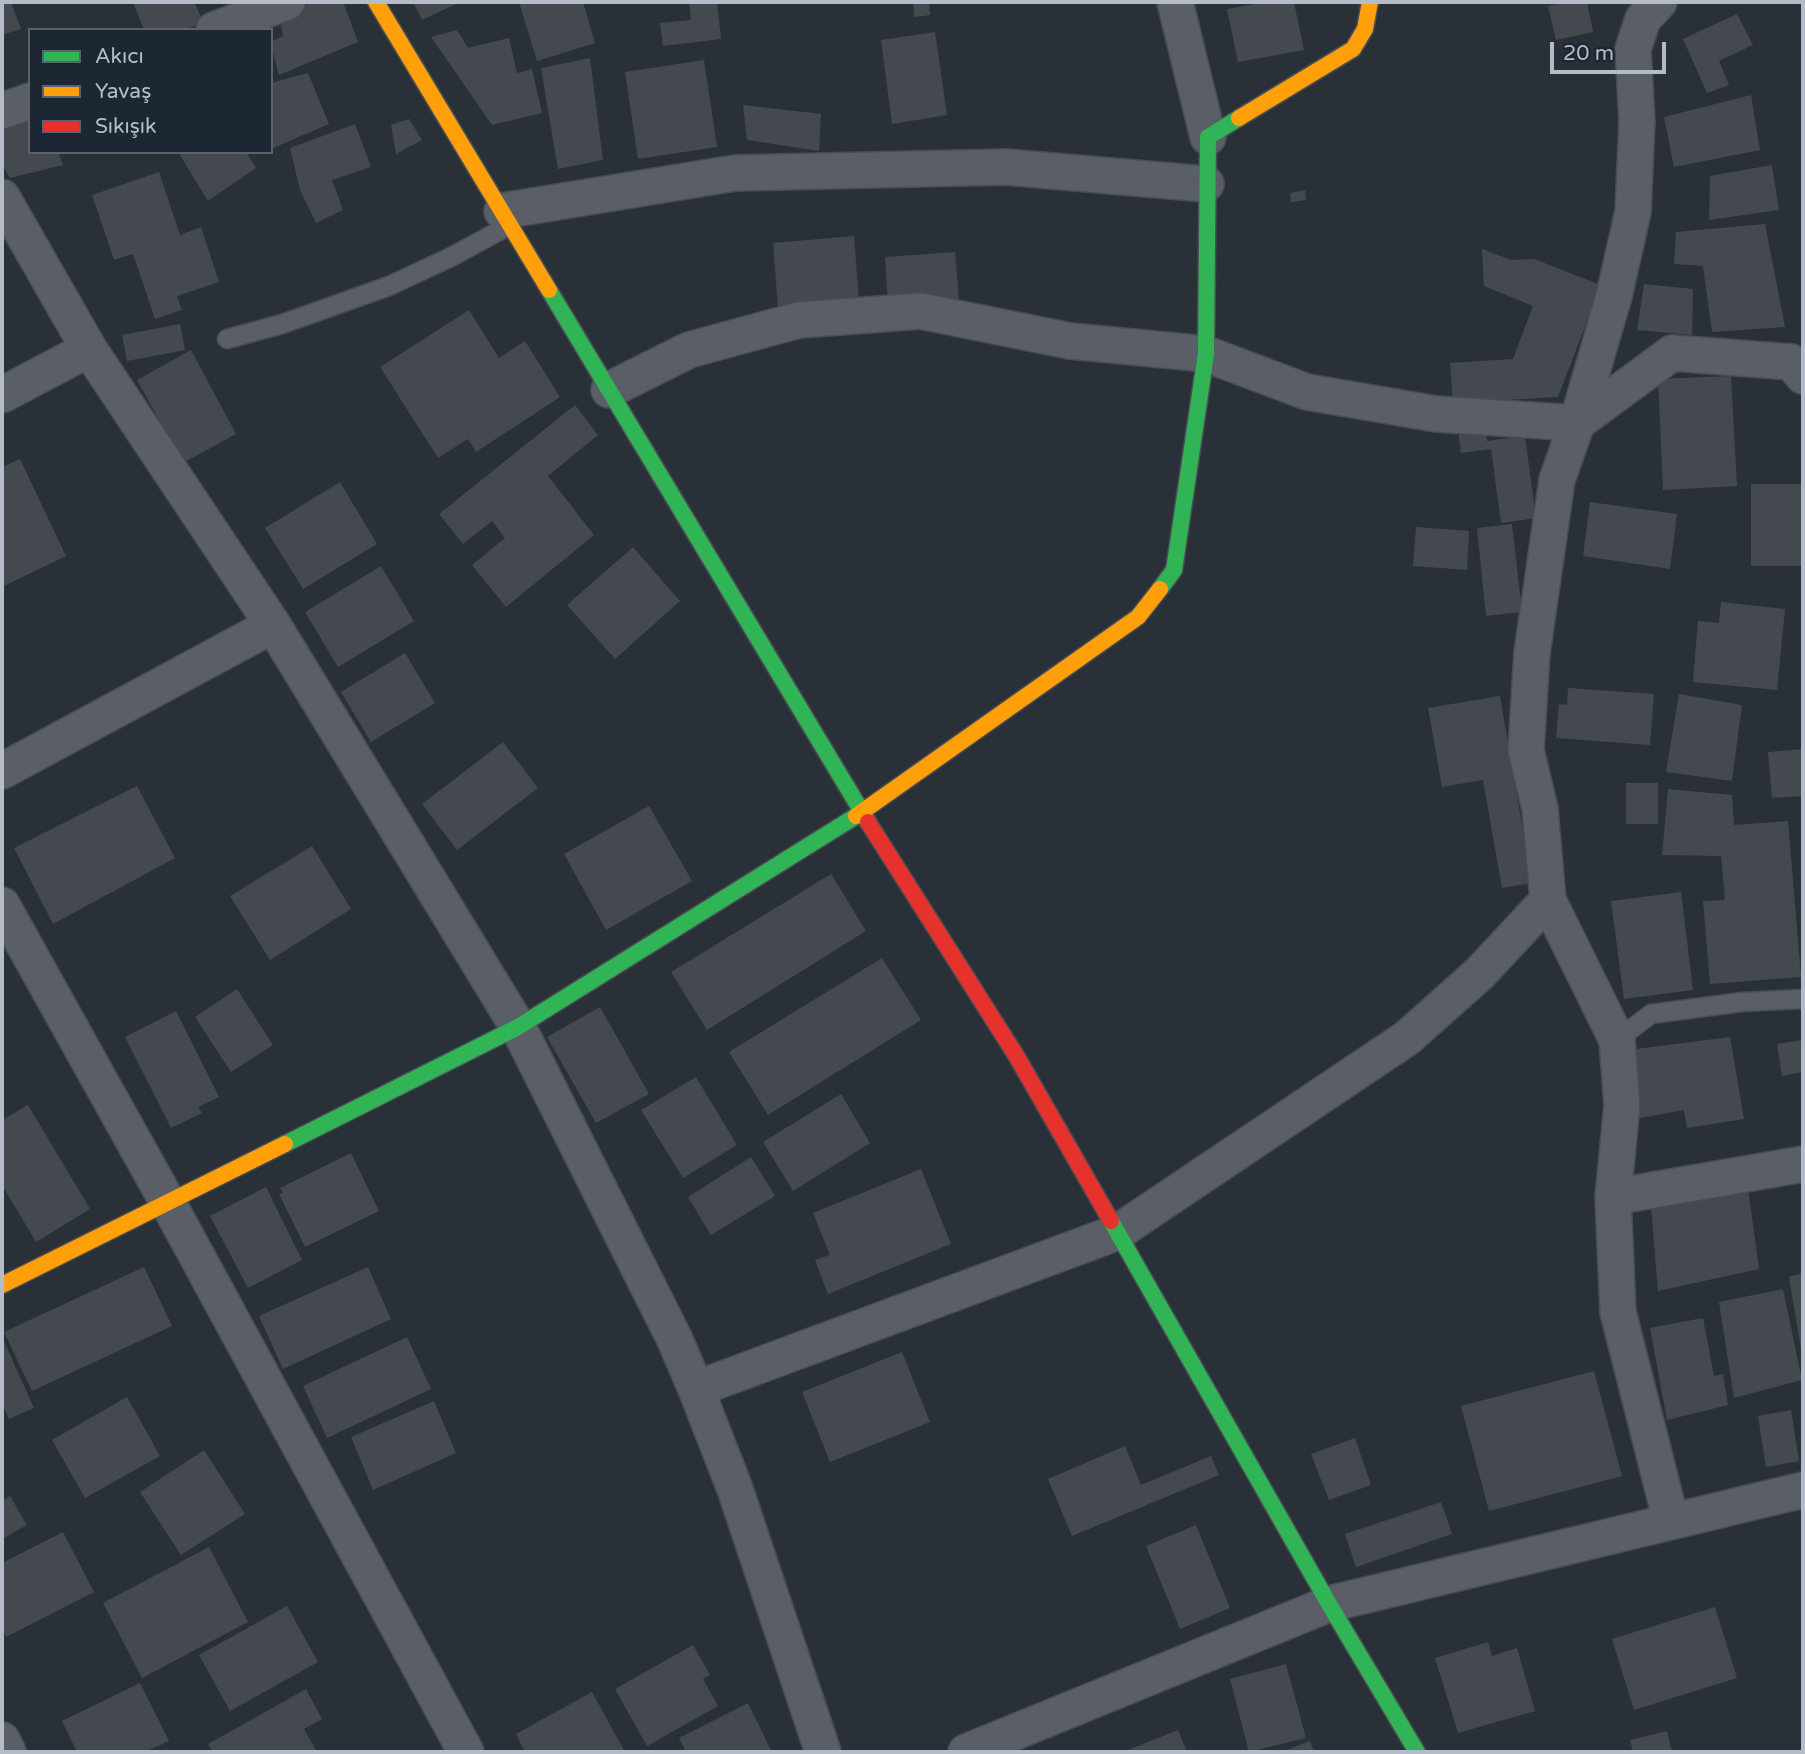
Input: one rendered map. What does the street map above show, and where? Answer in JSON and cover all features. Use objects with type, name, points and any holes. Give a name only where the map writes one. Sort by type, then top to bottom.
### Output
[{"type":"street","points":[[219,28],[286,2]]},
{"type":"street","points":[[376,2],[862,813],[1017,1057],[1329,1604],[1417,1752]]},
{"type":"street","points":[[2,1285],[167,1200],[518,1027],[862,813],[1138,617],[1174,570],[1206,354],[1208,137],[1175,2]]},
{"type":"street","points":[[1208,137],[1353,49],[1365,29],[1370,2]]},
{"type":"street","points":[[1659,2],[1643,19],[1633,49],[1637,121],[1633,212],[1614,296],[1577,423],[1557,480],[1532,653],[1526,750],[1540,808],[1548,900],[1618,1040],[1622,1105],[1613,1197],[1618,1312],[1671,1521]]},
{"type":"street","points":[[2,111],[28,102]]},
{"type":"street","points":[[506,218],[734,173],[1005,167],[1206,184]]},
{"type":"street","points":[[2,197],[89,349],[273,625],[518,1027],[675,1340],[735,1489],[823,1752]]},
{"type":"street","points":[[609,390],[689,350],[799,320],[921,311],[1070,341],[1206,354],[1307,391],[1436,414],[1577,423],[1672,354],[1791,362],[1803,376]]},
{"type":"street","points":[[2,395],[89,349]]},
{"type":"street","points":[[2,772],[273,625]]},
{"type":"street","points":[[696,1390],[1118,1232],[1406,1038],[1480,973],[1548,900]]},
{"type":"street","points":[[2,905],[167,1200],[466,1752]]},
{"type":"street","points":[[1613,1197],[1803,1164]]},
{"type":"street","points":[[966,1752],[1329,1604],[1803,1490]]},
{"type":"street","points":[[2,1740],[8,1752]]},
{"type":"lane","points":[[227,339],[282,324],[389,286],[451,257],[506,218]]},
{"type":"lane","points":[[1618,1040],[1651,1014],[1742,1002],[1803,999]]},
{"type":"building","points":[[2,2],[11,2],[21,29],[2,35]]},
{"type":"building","points":[[133,2],[194,2],[204,23],[189,28],[143,28]]},
{"type":"building","points":[[315,2],[343,2],[358,42],[279,75],[273,41],[283,36],[279,14]]},
{"type":"building","points":[[413,2],[460,2],[422,20]]},
{"type":"building","points":[[519,2],[583,2],[595,43],[537,61]]},
{"type":"building","points":[[689,2],[717,2],[721,39],[663,46],[660,23],[691,20]]},
{"type":"building","points":[[913,2],[929,2],[930,15],[914,17]]},
{"type":"building","points":[[1266,2],[1294,2],[1304,50],[1238,62],[1227,9]]},
{"type":"building","points":[[1564,2],[1587,2],[1593,32],[1556,40],[1548,6]]},
{"type":"building","points":[[1737,14],[1753,45],[1719,61],[1729,85],[1707,93],[1683,39]]},
{"type":"building","points":[[457,30],[468,48],[509,38],[517,73],[532,69],[542,113],[492,125],[431,37]]},
{"type":"building","points":[[935,32],[947,115],[892,124],[881,40]]},
{"type":"building","points":[[590,58],[603,160],[558,169],[541,68]]},
{"type":"building","points":[[704,60],[717,147],[638,159],[625,72]]},
{"type":"building","points":[[308,73],[329,124],[273,148],[273,82]]},
{"type":"building","points":[[1751,95],[1760,150],[1674,167],[1664,117]]},
{"type":"building","points":[[743,105],[821,114],[819,151],[747,140]]},
{"type":"building","points":[[28,112],[28,154],[59,154],[63,165],[10,178],[2,165],[2,122]]},
{"type":"building","points":[[409,119],[422,140],[396,154],[391,125]]},
{"type":"building","points":[[355,124],[371,167],[332,180],[343,210],[316,223],[300,190],[290,148]]},
{"type":"building","points":[[179,154],[247,154],[256,168],[208,201]]},
{"type":"building","points":[[1772,165],[1779,210],[1709,220],[1710,176]]},
{"type":"building","points":[[159,172],[180,235],[201,227],[219,282],[177,296],[182,310],[155,319],[133,254],[114,260],[92,195]]},
{"type":"building","points":[[1305,190],[1306,200],[1291,202],[1290,193]]},
{"type":"building","points":[[1765,224],[1785,327],[1712,332],[1703,266],[1674,264],[1676,232]]},
{"type":"building","points":[[854,236],[859,301],[778,308],[773,243]]},
{"type":"building","points":[[1482,249],[1511,260],[1534,259],[1601,285],[1558,397],[1453,403],[1450,363],[1513,359],[1533,306],[1484,286]]},
{"type":"building","points":[[955,252],[959,301],[888,306],[885,257]]},
{"type":"building","points":[[1644,284],[1693,289],[1692,335],[1637,330]]},
{"type":"building","points":[[469,310],[499,358],[525,341],[560,397],[476,452],[468,439],[438,458],[380,367]]},
{"type":"building","points":[[180,324],[185,350],[127,361],[122,335]]},
{"type":"building","points":[[191,350],[236,434],[183,463],[137,380]]},
{"type":"building","points":[[1731,376],[1737,486],[1663,490],[1658,379]]},
{"type":"building","points":[[575,405],[598,435],[548,476],[594,535],[506,607],[472,565],[505,538],[492,521],[463,544],[439,514]]},
{"type":"building","points":[[1485,424],[1487,441],[1525,436],[1536,518],[1501,523],[1491,449],[1461,453],[1458,428]]},
{"type":"building","points":[[20,459],[66,556],[2,587],[2,467]]},
{"type":"building","points":[[340,482],[377,544],[303,589],[265,528]]},
{"type":"building","points":[[1751,484],[1803,484],[1803,566],[1751,566]]},
{"type":"building","points":[[1590,502],[1677,514],[1670,569],[1583,556]]},
{"type":"building","points":[[1512,524],[1522,612],[1486,616],[1477,528]]},
{"type":"building","points":[[1416,527],[1469,531],[1467,570],[1413,566]]},
{"type":"building","points":[[633,547],[680,601],[615,659],[567,605]]},
{"type":"building","points":[[381,566],[414,621],[338,667],[305,612]]},
{"type":"building","points":[[1721,602],[1785,609],[1777,690],[1693,682],[1698,621],[1719,623]]},
{"type":"building","points":[[405,653],[435,703],[371,742],[341,692]]},
{"type":"building","points":[[1568,688],[1654,694],[1650,745],[1556,738],[1559,704],[1567,705]]},
{"type":"building","points":[[1679,694],[1742,705],[1732,781],[1666,772]]},
{"type":"building","points":[[1500,696],[1532,883],[1502,888],[1483,780],[1442,787],[1428,708]]},
{"type":"building","points":[[503,742],[538,788],[457,850],[422,804]]},
{"type":"building","points":[[1803,749],[1803,796],[1772,798],[1768,752]]},
{"type":"building","points":[[1626,783],[1658,783],[1658,824],[1626,824]]},
{"type":"building","points":[[137,786],[175,858],[53,924],[14,848]]},
{"type":"building","points":[[1668,789],[1732,795],[1734,825],[1788,821],[1801,977],[1710,984],[1703,901],[1725,900],[1721,856],[1662,855]]},
{"type":"building","points":[[649,806],[692,881],[606,930],[564,854]]},
{"type":"building","points":[[312,846],[351,909],[270,960],[230,896]]},
{"type":"building","points":[[831,874],[866,931],[707,1030],[671,972]]},
{"type":"building","points":[[1681,892],[1693,990],[1624,999],[1611,901]]},
{"type":"building","points":[[882,958],[921,1020],[768,1115],[729,1052]]},
{"type":"building","points":[[237,989],[273,1045],[231,1072],[195,1017]]},
{"type":"building","points":[[600,1007],[649,1094],[596,1123],[547,1037]]},
{"type":"building","points":[[176,1011],[219,1097],[198,1107],[202,1113],[171,1128],[125,1037]]},
{"type":"building","points":[[1730,1037],[1744,1119],[1687,1128],[1684,1110],[1635,1119],[1636,1049]]},
{"type":"building","points":[[1803,1040],[1803,1072],[1782,1076],[1777,1044]]},
{"type":"building","points":[[696,1077],[737,1145],[683,1178],[641,1110]]},
{"type":"building","points":[[841,1094],[870,1143],[793,1191],[763,1142]]},
{"type":"building","points":[[28,1105],[90,1209],[36,1242],[2,1185],[2,1120]]},
{"type":"building","points":[[351,1153],[379,1211],[305,1247],[279,1194],[283,1193],[280,1188]]},
{"type":"building","points":[[751,1157],[775,1196],[711,1235],[688,1197]]},
{"type":"building","points":[[921,1169],[951,1244],[828,1294],[815,1260],[830,1255],[813,1213]]},
{"type":"building","points":[[266,1187],[302,1260],[248,1288],[210,1216]]},
{"type":"building","points":[[1748,1188],[1759,1269],[1658,1291],[1651,1206]]},
{"type":"building","points":[[144,1267],[172,1326],[32,1391],[4,1332]]},
{"type":"building","points":[[368,1267],[391,1319],[283,1369],[259,1316]]},
{"type":"building","points":[[1803,1273],[1803,1355],[1802,1355],[1789,1277]]},
{"type":"building","points":[[1783,1289],[1802,1380],[1734,1398],[1719,1302]]},
{"type":"building","points":[[1703,1318],[1714,1376],[1723,1374],[1728,1405],[1667,1420],[1650,1328]]},
{"type":"building","points":[[2,1337],[34,1408],[9,1419],[2,1403]]},
{"type":"building","points":[[407,1337],[431,1389],[327,1438],[303,1386]]},
{"type":"building","points":[[902,1352],[930,1422],[830,1462],[802,1392]]},
{"type":"building","points":[[1594,1371],[1622,1476],[1489,1511],[1461,1406]]},
{"type":"building","points":[[127,1397],[160,1456],[85,1498],[52,1440]]},
{"type":"building","points":[[434,1401],[456,1453],[373,1490],[351,1437]]},
{"type":"building","points":[[1791,1410],[1799,1461],[1766,1467],[1758,1416]]},
{"type":"building","points":[[1355,1438],[1371,1485],[1329,1500],[1311,1454]]},
{"type":"building","points":[[1125,1446],[1141,1485],[1211,1456],[1219,1475],[1072,1536],[1048,1479]]},
{"type":"building","points":[[204,1450],[245,1514],[181,1555],[140,1492]]},
{"type":"building","points":[[10,1496],[27,1525],[2,1539],[2,1501]]},
{"type":"building","points":[[1441,1502],[1452,1534],[1356,1567],[1345,1534]]},
{"type":"building","points":[[1196,1525],[1230,1608],[1180,1629],[1146,1546]]},
{"type":"building","points":[[63,1532],[94,1592],[6,1637],[2,1628],[2,1563]]},
{"type":"building","points":[[209,1547],[248,1622],[142,1678],[103,1603]]},
{"type":"building","points":[[287,1606],[318,1662],[230,1711],[199,1655]]},
{"type":"building","points":[[1715,1607],[1737,1678],[1634,1710],[1612,1639]]},
{"type":"building","points":[[1488,1642],[1492,1656],[1517,1648],[1535,1711],[1458,1733],[1435,1658]]},
{"type":"building","points":[[693,1645],[710,1675],[703,1679],[718,1706],[647,1746],[615,1689]]},
{"type":"building","points":[[1286,1664],[1306,1738],[1249,1752],[1230,1679]]},
{"type":"building","points":[[140,1683],[169,1741],[145,1752],[77,1752],[62,1721]]},
{"type":"building","points":[[306,1689],[322,1719],[304,1729],[317,1752],[213,1752],[208,1744]]},
{"type":"building","points":[[592,1692],[625,1752],[525,1752],[516,1734]]},
{"type":"building","points":[[748,1703],[772,1752],[686,1752],[679,1738]]},
{"type":"building","points":[[1178,1730],[1187,1752],[1123,1752]]},
{"type":"building","points":[[1667,1731],[1672,1752],[1633,1752],[1630,1740]]},
{"type":"building","points":[[1310,1741],[1314,1752],[1281,1752]]},
{"type":"traffic: fast","points":[[1160,589],[1174,570],[1206,354],[1208,137],[1239,118]]},
{"type":"traffic: fast","points":[[549,290],[868,822]]},
{"type":"traffic: fast","points":[[285,1144],[518,1027],[856,816]]},
{"type":"traffic: fast","points":[[1111,1221],[1329,1604],[1417,1752]]},
{"type":"traffic: slow","points":[[376,2],[549,290]]},
{"type":"traffic: slow","points":[[1239,118],[1353,49],[1365,29],[1370,2]]},
{"type":"traffic: slow","points":[[856,816],[1138,617],[1160,589]]},
{"type":"traffic: slow","points":[[2,1285],[285,1144]]},
{"type":"traffic: jam","points":[[868,822],[1017,1057],[1111,1221]]}]
